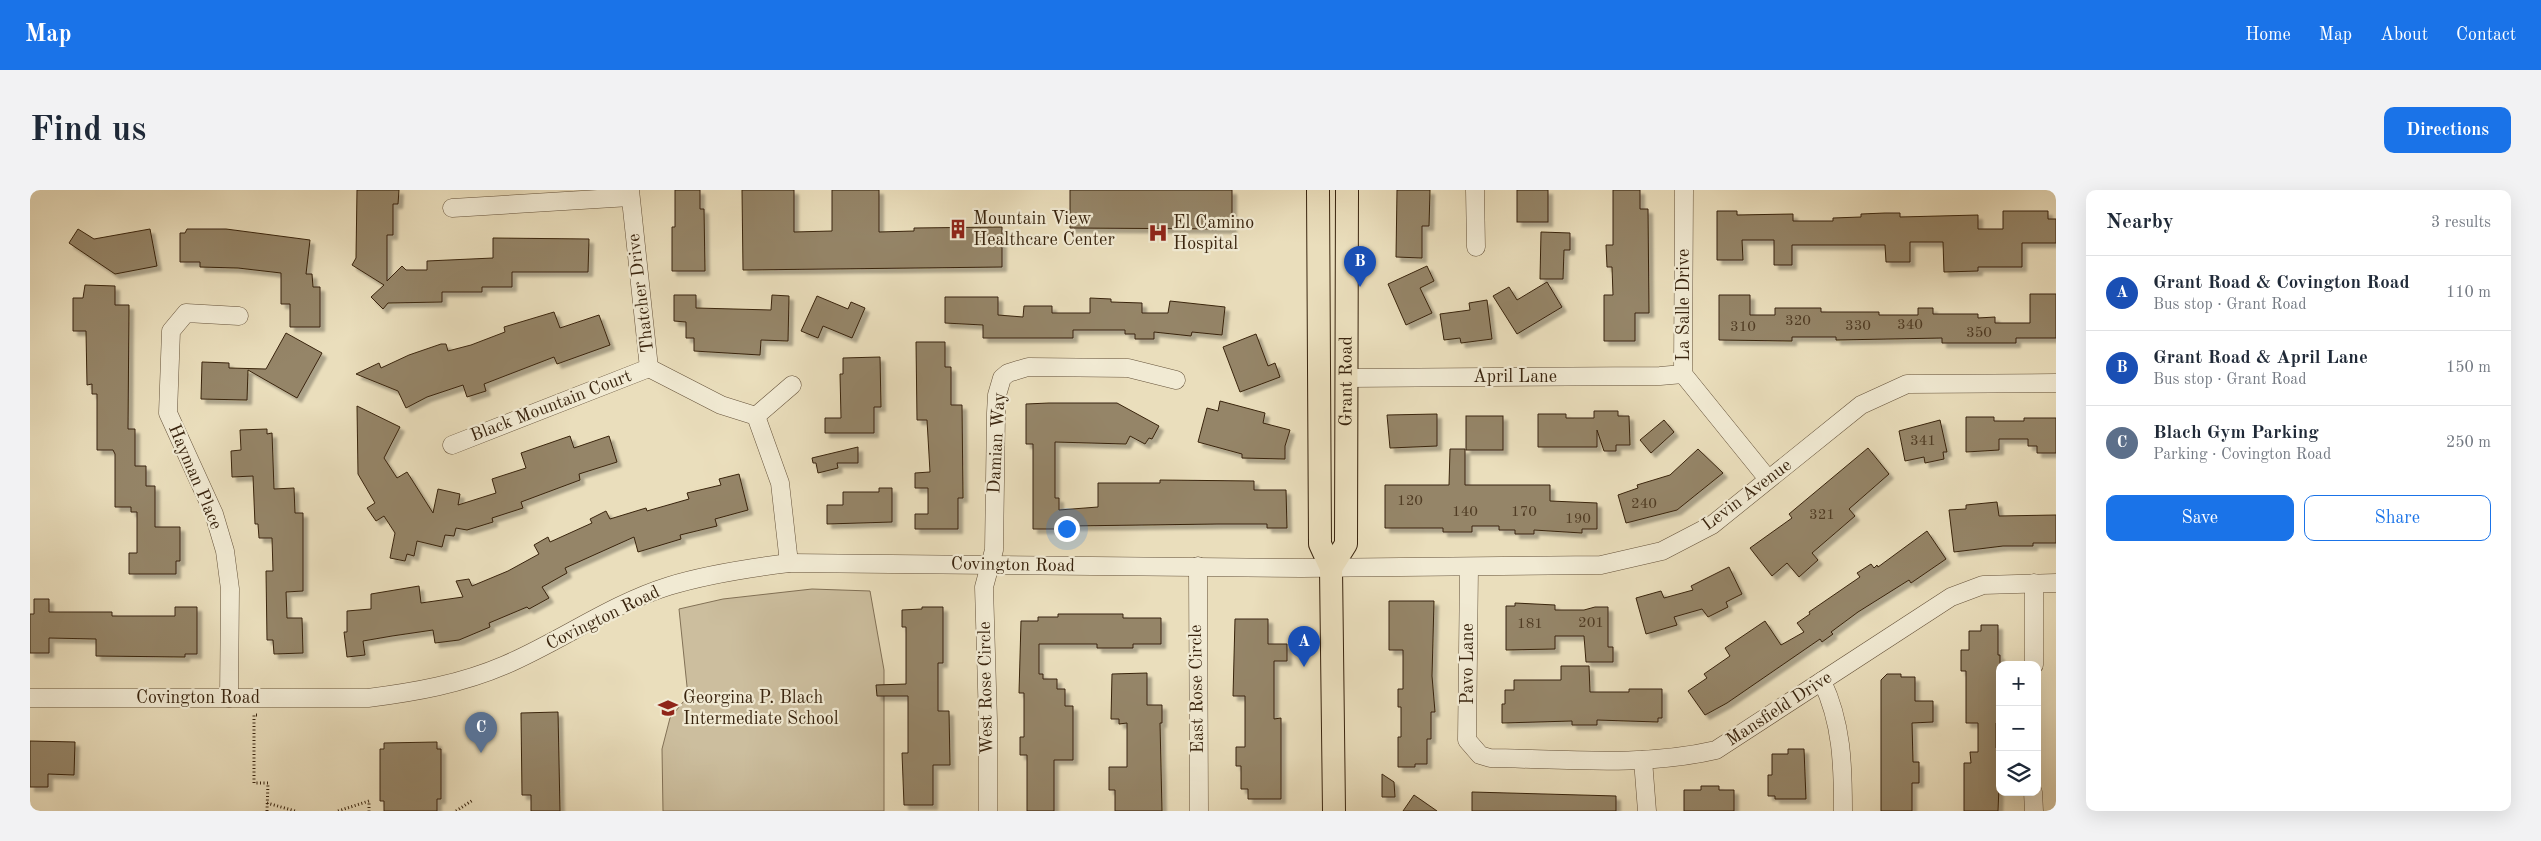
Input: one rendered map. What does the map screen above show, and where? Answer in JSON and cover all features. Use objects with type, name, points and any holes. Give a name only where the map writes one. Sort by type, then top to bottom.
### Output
[{"type":"main road","name":"Grant Road","points":[[1318,190],[1320,544],[1331,568],[1334,811]]},
{"type":"main road","name":"Grant Road","points":[[1331,568],[1346,544],[1347,190]]},
{"type":"street","points":[[1475,190],[1476,248]]},
{"type":"street","name":"La Salle Drive","points":[[1684,190],[1683,374],[1768,479]]},
{"type":"street","points":[[452,208],[630,194]]},
{"type":"street","name":"Thatcher Drive","points":[[630,194],[649,368],[721,405],[756,416]]},
{"type":"street","name":"Hayman Place","points":[[229,698],[230,589],[225,551],[214,514],[168,413],[171,331],[186,313],[239,316]]},
{"type":"street","name":"Damian Way","points":[[989,565],[994,550],[996,413],[997,395],[1002,378],[1008,373],[1028,367],[1046,367],[1128,368],[1176,380]]},
{"type":"street","name":"Black Mountain Court","points":[[452,445],[649,368]]},
{"type":"street","name":"April Lane","points":[[1346,378],[1660,376],[1683,374]]},
{"type":"street","name":"Levin Avenue","points":[[1331,568],[1469,568],[1601,565],[1662,551],[1712,525],[1861,405],[1907,384],[2056,383]]},
{"type":"street","points":[[789,563],[780,483],[756,416],[792,385]]},
{"type":"street","name":"Covington Road","points":[[30,698],[368,698],[419,691],[504,665],[623,605],[668,586],[714,574],[789,563],[1331,568]]},
{"type":"street","name":"West Rose Circle","points":[[988,811],[988,721],[984,587],[989,565]]},
{"type":"street","name":"East Rose Circle","points":[[1198,566],[1199,811]]},
{"type":"street","name":"Pavo Lane","points":[[1469,568],[1467,740],[1480,755]]},
{"type":"street","points":[[2034,583],[2034,661]]},
{"type":"street","name":"Mansfield Drive","points":[[1480,755],[1490,758],[1643,760],[1685,757],[1716,750],[1951,597],[1982,584],[2056,583]]},
{"type":"street","points":[[1822,681],[1839,729],[1843,760],[1843,811]]},
{"type":"street","points":[[1643,760],[1647,811]]},
{"type":"street","points":[[2033,796],[2034,811]]},
{"type":"path","points":[[262,715],[254,715],[254,782],[268,783],[267,811]]},
{"type":"path","points":[[456,811],[473,800]]},
{"type":"path","points":[[338,811],[369,801],[369,811]]},
{"type":"path","points":[[268,803],[296,811]]},
{"type":"shaded area","points":[[812,589],[870,591],[884,670],[884,811],[663,811],[662,749],[670,718],[688,696],[679,609],[723,599]]},
{"type":"building","points":[[357,190],[399,190],[398,204],[393,204],[393,235],[387,235],[387,281],[402,266],[406,270],[427,270],[427,261],[493,258],[493,238],[589,239],[588,272],[512,272],[512,287],[482,287],[482,292],[442,292],[442,302],[388,303],[383,309],[371,297],[384,285],[352,265],[356,258]]},
{"type":"building","points":[[675,190],[700,190],[700,209],[704,209],[705,271],[672,271],[672,227],[675,227]]},
{"type":"building","name":"Mountain View Healthcare Center","points":[[742,190],[794,190],[794,232],[832,231],[832,190],[879,190],[879,232],[914,231],[914,228],[1002,227],[1002,267],[743,270]]},
{"type":"building","points":[[1070,190],[1232,190],[1232,229],[1070,228]]},
{"type":"building","points":[[1397,190],[1430,190],[1429,226],[1422,226],[1422,258],[1396,257]]},
{"type":"building","points":[[1517,190],[1548,190],[1548,222],[1517,222]]},
{"type":"building","points":[[1613,190],[1640,190],[1640,209],[1648,209],[1649,313],[1635,313],[1635,341],[1604,341],[1604,295],[1613,295],[1612,267],[1607,267],[1606,245],[1613,245]]},
{"type":"building","points":[[1717,211],[1737,211],[1737,215],[1793,214],[1793,221],[1833,221],[1833,218],[1861,217],[1861,214],[1885,213],[1900,213],[1900,217],[1978,215],[1978,229],[2003,229],[2003,211],[2048,211],[2048,219],[2056,219],[2056,243],[2022,243],[2022,267],[1978,267],[1978,271],[1944,272],[1943,242],[1910,242],[1910,262],[1886,262],[1885,245],[1792,245],[1792,265],[1774,265],[1774,240],[1742,240],[1743,260],[1717,260]]},
{"type":"building","points":[[78,229],[94,239],[150,229],[157,266],[115,274],[69,243]]},
{"type":"building","points":[[187,229],[226,229],[310,240],[306,274],[312,274],[313,287],[320,287],[320,327],[290,327],[290,304],[281,304],[281,273],[238,268],[200,267],[200,262],[180,262],[180,233],[185,233]]},
{"type":"building","points":[[1541,232],[1570,233],[1570,250],[1564,250],[1563,279],[1540,279]]},
{"type":"building","points":[[1427,266],[1434,281],[1420,288],[1432,313],[1406,325],[1388,284]]},
{"type":"building","points":[[1547,282],[1562,307],[1517,334],[1493,296],[1509,287],[1517,300]]},
{"type":"building","points":[[85,285],[115,286],[115,305],[129,305],[128,429],[135,429],[135,466],[146,466],[146,486],[155,486],[155,527],[180,527],[180,561],[176,561],[176,574],[129,574],[129,553],[137,553],[137,512],[131,512],[131,507],[115,507],[115,454],[113,450],[97,450],[97,394],[92,394],[92,384],[87,385],[86,331],[73,331],[73,298],[83,298]]},
{"type":"building","points":[[2030,294],[2056,294],[2056,338],[2016,338],[2016,343],[1942,343],[1942,338],[1836,340],[1836,337],[1792,337],[1792,341],[1719,340],[1719,295],[1750,295],[1750,315],[1775,315],[1775,308],[1821,308],[1821,312],[1879,312],[1879,315],[1918,315],[1918,308],[1933,308],[1933,314],[1978,314],[1978,318],[1995,317],[1995,323],[2030,323]]},
{"type":"building","points":[[674,295],[696,295],[696,308],[771,310],[772,295],[789,296],[788,341],[761,340],[760,355],[694,351],[694,338],[686,338],[686,322],[674,321]]},
{"type":"building","points":[[817,296],[848,309],[851,302],[865,308],[852,338],[823,326],[818,338],[801,331]]},
{"type":"building","points":[[945,297],[998,297],[998,315],[1023,317],[1024,306],[1052,306],[1052,313],[1090,313],[1090,298],[1111,299],[1111,302],[1142,303],[1142,313],[1168,313],[1170,301],[1225,307],[1222,335],[1192,332],[1191,336],[1154,332],[1154,339],[1135,339],[1135,334],[1125,334],[1125,330],[1073,330],[1073,338],[983,338],[983,325],[945,323]]},
{"type":"building","points":[[1487,300],[1492,339],[1461,343],[1460,338],[1444,340],[1440,314],[1470,310],[1469,303]]},
{"type":"building","points":[[554,312],[560,328],[599,315],[610,345],[557,364],[554,357],[484,384],[486,391],[467,397],[463,385],[427,397],[406,408],[398,391],[356,374],[379,363],[381,368],[409,355],[441,344],[446,344],[448,351],[471,345],[505,332],[504,327]]},
{"type":"building","points":[[286,333],[322,353],[297,398],[248,370],[247,400],[201,399],[202,362],[229,363],[229,368],[266,369]]},
{"type":"building","points":[[1256,334],[1268,366],[1275,363],[1280,377],[1240,392],[1223,347]]},
{"type":"building","points":[[916,342],[945,342],[945,367],[951,367],[951,405],[962,405],[963,498],[958,498],[958,529],[915,529],[915,514],[928,514],[928,488],[915,488],[915,473],[930,472],[927,420],[917,420]]},
{"type":"building","points":[[880,357],[881,407],[874,407],[874,433],[825,433],[825,418],[841,418],[840,374],[843,374],[843,358]]},
{"type":"building","points":[[1220,401],[1265,413],[1263,423],[1290,430],[1285,446],[1285,459],[1242,458],[1242,454],[1198,442],[1207,408],[1218,411]]},
{"type":"building","points":[[1117,403],[1159,426],[1152,439],[1149,438],[1145,444],[1130,436],[1126,444],[1055,442],[1055,498],[1059,498],[1059,510],[1098,507],[1098,483],[1160,483],[1160,480],[1254,481],[1254,490],[1286,490],[1287,528],[1267,528],[1267,524],[1218,524],[1068,526],[1068,529],[1033,529],[1033,444],[1026,444],[1026,404]]},
{"type":"building","points":[[357,406],[400,427],[384,458],[397,478],[407,472],[433,513],[438,489],[460,494],[458,505],[496,493],[492,479],[526,468],[521,453],[570,436],[574,448],[609,436],[617,462],[579,474],[580,480],[521,502],[523,508],[492,518],[493,522],[467,530],[456,528],[454,536],[445,535],[442,547],[417,541],[414,556],[407,554],[405,561],[390,558],[395,533],[384,516],[376,521],[367,508],[375,503],[358,474]]},
{"type":"building","points":[[1594,411],[1618,411],[1618,416],[1629,416],[1630,445],[1616,445],[1616,451],[1604,451],[1597,430],[1597,447],[1538,447],[1538,414],[1566,414],[1566,418],[1594,418]]},
{"type":"building","points":[[1437,414],[1437,446],[1390,448],[1387,415]]},
{"type":"building","points":[[1466,416],[1503,416],[1503,450],[1466,450]]},
{"type":"building","points":[[1966,417],[1994,417],[1994,421],[2024,421],[2024,418],[2056,418],[2056,453],[2037,453],[2037,446],[2028,446],[2028,439],[1999,439],[1999,450],[1966,452]]},
{"type":"building","points":[[1664,420],[1674,432],[1651,453],[1640,440]]},
{"type":"building","points":[[1940,420],[1947,452],[1943,452],[1944,459],[1925,463],[1924,457],[1905,461],[1899,431]]},
{"type":"building","points":[[267,429],[267,434],[272,433],[274,489],[294,488],[295,513],[303,513],[303,591],[286,592],[287,618],[302,618],[303,653],[274,654],[273,640],[267,640],[266,571],[273,571],[272,538],[259,538],[258,524],[255,524],[253,476],[232,477],[231,451],[241,450],[240,430]]},
{"type":"building","points":[[858,447],[858,463],[837,463],[838,468],[818,473],[816,463],[813,463],[812,458]]},
{"type":"building","points":[[1868,448],[1889,474],[1849,509],[1855,516],[1812,553],[1818,560],[1799,577],[1787,563],[1772,576],[1750,548],[1792,518],[1789,514]]},
{"type":"building","points":[[1450,449],[1465,449],[1465,485],[1550,485],[1550,501],[1597,503],[1597,529],[1582,529],[1582,533],[1534,530],[1534,534],[1515,534],[1515,530],[1499,530],[1499,526],[1472,526],[1472,532],[1443,532],[1443,528],[1385,528],[1385,485],[1449,485]]},
{"type":"building","points":[[1698,449],[1723,473],[1677,510],[1626,523],[1618,495],[1638,488],[1637,485],[1670,475]]},
{"type":"building","points":[[739,474],[748,510],[715,519],[717,526],[680,535],[681,539],[638,552],[634,537],[565,568],[567,573],[542,587],[549,598],[529,609],[527,607],[489,623],[490,627],[459,640],[435,643],[433,630],[392,636],[363,641],[365,655],[347,657],[344,632],[347,632],[347,611],[371,609],[371,594],[419,586],[421,603],[463,597],[456,581],[469,579],[472,586],[508,571],[539,554],[534,545],[548,537],[550,542],[592,523],[590,519],[606,511],[610,519],[646,508],[647,511],[689,499],[687,493],[721,485],[719,479]]},
{"type":"building","points":[[879,488],[892,488],[892,522],[827,524],[827,505],[843,505],[843,492],[879,492]]},
{"type":"building","points":[[1997,502],[1999,516],[2056,515],[2056,543],[2033,543],[2033,546],[2003,546],[1954,552],[1949,510],[1966,509],[1966,505]]},
{"type":"building","points":[[1927,531],[1946,559],[1911,583],[1909,580],[1858,612],[1831,632],[1833,634],[1822,642],[1820,639],[1727,703],[1705,715],[1688,691],[1707,678],[1704,674],[1730,656],[1725,648],[1765,621],[1781,645],[1804,632],[1797,623],[1810,614],[1809,612],[1860,577],[1857,573],[1871,564],[1874,568],[1877,565],[1878,567]]},
{"type":"building","points":[[1729,567],[1742,594],[1726,602],[1728,607],[1708,617],[1702,609],[1674,617],[1677,625],[1646,634],[1636,598],[1661,591],[1664,598],[1693,590],[1691,586]]},
{"type":"building","points":[[34,599],[49,599],[49,612],[112,612],[112,616],[175,616],[175,607],[197,607],[197,654],[185,654],[185,657],[96,656],[96,639],[49,638],[49,653],[30,653],[30,614],[34,614]]},
{"type":"building","points":[[1389,601],[1434,601],[1432,676],[1435,712],[1431,712],[1431,739],[1427,739],[1427,764],[1415,764],[1415,767],[1398,767],[1401,707],[1398,707],[1398,689],[1403,689],[1403,650],[1389,650]]},
{"type":"building","points":[[1515,603],[1555,605],[1555,610],[1584,610],[1595,607],[1608,607],[1608,647],[1613,647],[1613,662],[1586,662],[1584,636],[1555,636],[1555,649],[1506,650],[1506,606],[1515,606]]},
{"type":"building","points":[[922,607],[943,607],[943,663],[938,663],[938,711],[949,711],[950,765],[933,765],[933,805],[904,805],[902,753],[908,753],[908,696],[877,696],[876,685],[906,684],[906,627],[902,627],[902,610],[922,609]]},
{"type":"building","points":[[1058,614],[1123,614],[1123,618],[1161,618],[1161,644],[1133,644],[1133,648],[1097,648],[1097,644],[1039,644],[1039,674],[1043,674],[1043,679],[1057,679],[1057,689],[1065,689],[1065,706],[1073,706],[1073,760],[1054,760],[1054,811],[1027,811],[1027,755],[1020,755],[1020,737],[1024,737],[1024,693],[1019,693],[1021,621],[1038,621],[1038,617],[1058,617]]},
{"type":"building","points":[[1235,619],[1268,619],[1268,644],[1287,644],[1287,661],[1274,661],[1274,719],[1281,718],[1281,799],[1248,799],[1248,789],[1241,789],[1241,766],[1236,766],[1236,747],[1245,747],[1245,696],[1233,696]]},
{"type":"building","points":[[1981,625],[1998,625],[1998,655],[2000,655],[2000,661],[1996,661],[1996,796],[1999,796],[1998,811],[1964,811],[1964,763],[1971,763],[1970,752],[1978,752],[1978,723],[1966,723],[1966,671],[1961,671],[1961,650],[1969,650],[1969,631],[1981,631]]},
{"type":"building","points":[[1561,666],[1589,666],[1590,692],[1629,692],[1629,689],[1662,689],[1662,718],[1658,718],[1658,722],[1597,720],[1597,725],[1572,725],[1572,721],[1502,723],[1502,704],[1505,704],[1505,690],[1514,690],[1514,680],[1561,680]]},
{"type":"building","points":[[1147,673],[1147,705],[1162,705],[1162,723],[1160,723],[1162,811],[1115,811],[1115,790],[1109,790],[1109,767],[1127,767],[1127,723],[1119,724],[1119,719],[1111,719],[1112,674]]},
{"type":"building","points":[[1887,674],[1915,677],[1915,701],[1933,701],[1933,722],[1912,723],[1913,762],[1919,762],[1919,783],[1912,783],[1912,811],[1881,811],[1881,680]]},
{"type":"building","points":[[558,712],[560,811],[531,811],[531,795],[522,795],[521,713]]},
{"type":"building","points":[[30,741],[75,742],[74,775],[48,774],[48,787],[30,787]]},
{"type":"building","points":[[437,742],[437,749],[441,749],[441,799],[437,799],[437,811],[384,811],[384,801],[380,801],[380,749],[384,749],[384,743]]},
{"type":"building","points":[[1788,749],[1804,749],[1806,799],[1775,799],[1775,796],[1768,796],[1768,775],[1772,775],[1772,754],[1788,754]]},
{"type":"building","points":[[1382,774],[1394,782],[1395,797],[1382,797]]},
{"type":"building","points":[[1701,786],[1719,786],[1719,790],[1734,790],[1734,811],[1684,811],[1684,790],[1701,790]]},
{"type":"building","points":[[1472,792],[1616,796],[1616,811],[1472,811]]},
{"type":"building","points":[[1414,795],[1437,811],[1403,811]]},
{"type":"place","name":"Mountain View Healthcare Center","points":[[958,229]]},
{"type":"place","name":"El Camino Hospital","points":[[1158,233]]},
{"type":"place","name":"Grant Road & April Lane","points":[[1360,287]]},
{"type":"place","name":"Grant Road & Covington Road","points":[[1304,667]]},
{"type":"place","name":"Georgina P. Blach Intermediate School","points":[[668,708]]},
{"type":"place","name":"Blach Gym Parking","points":[[481,753]]}]
